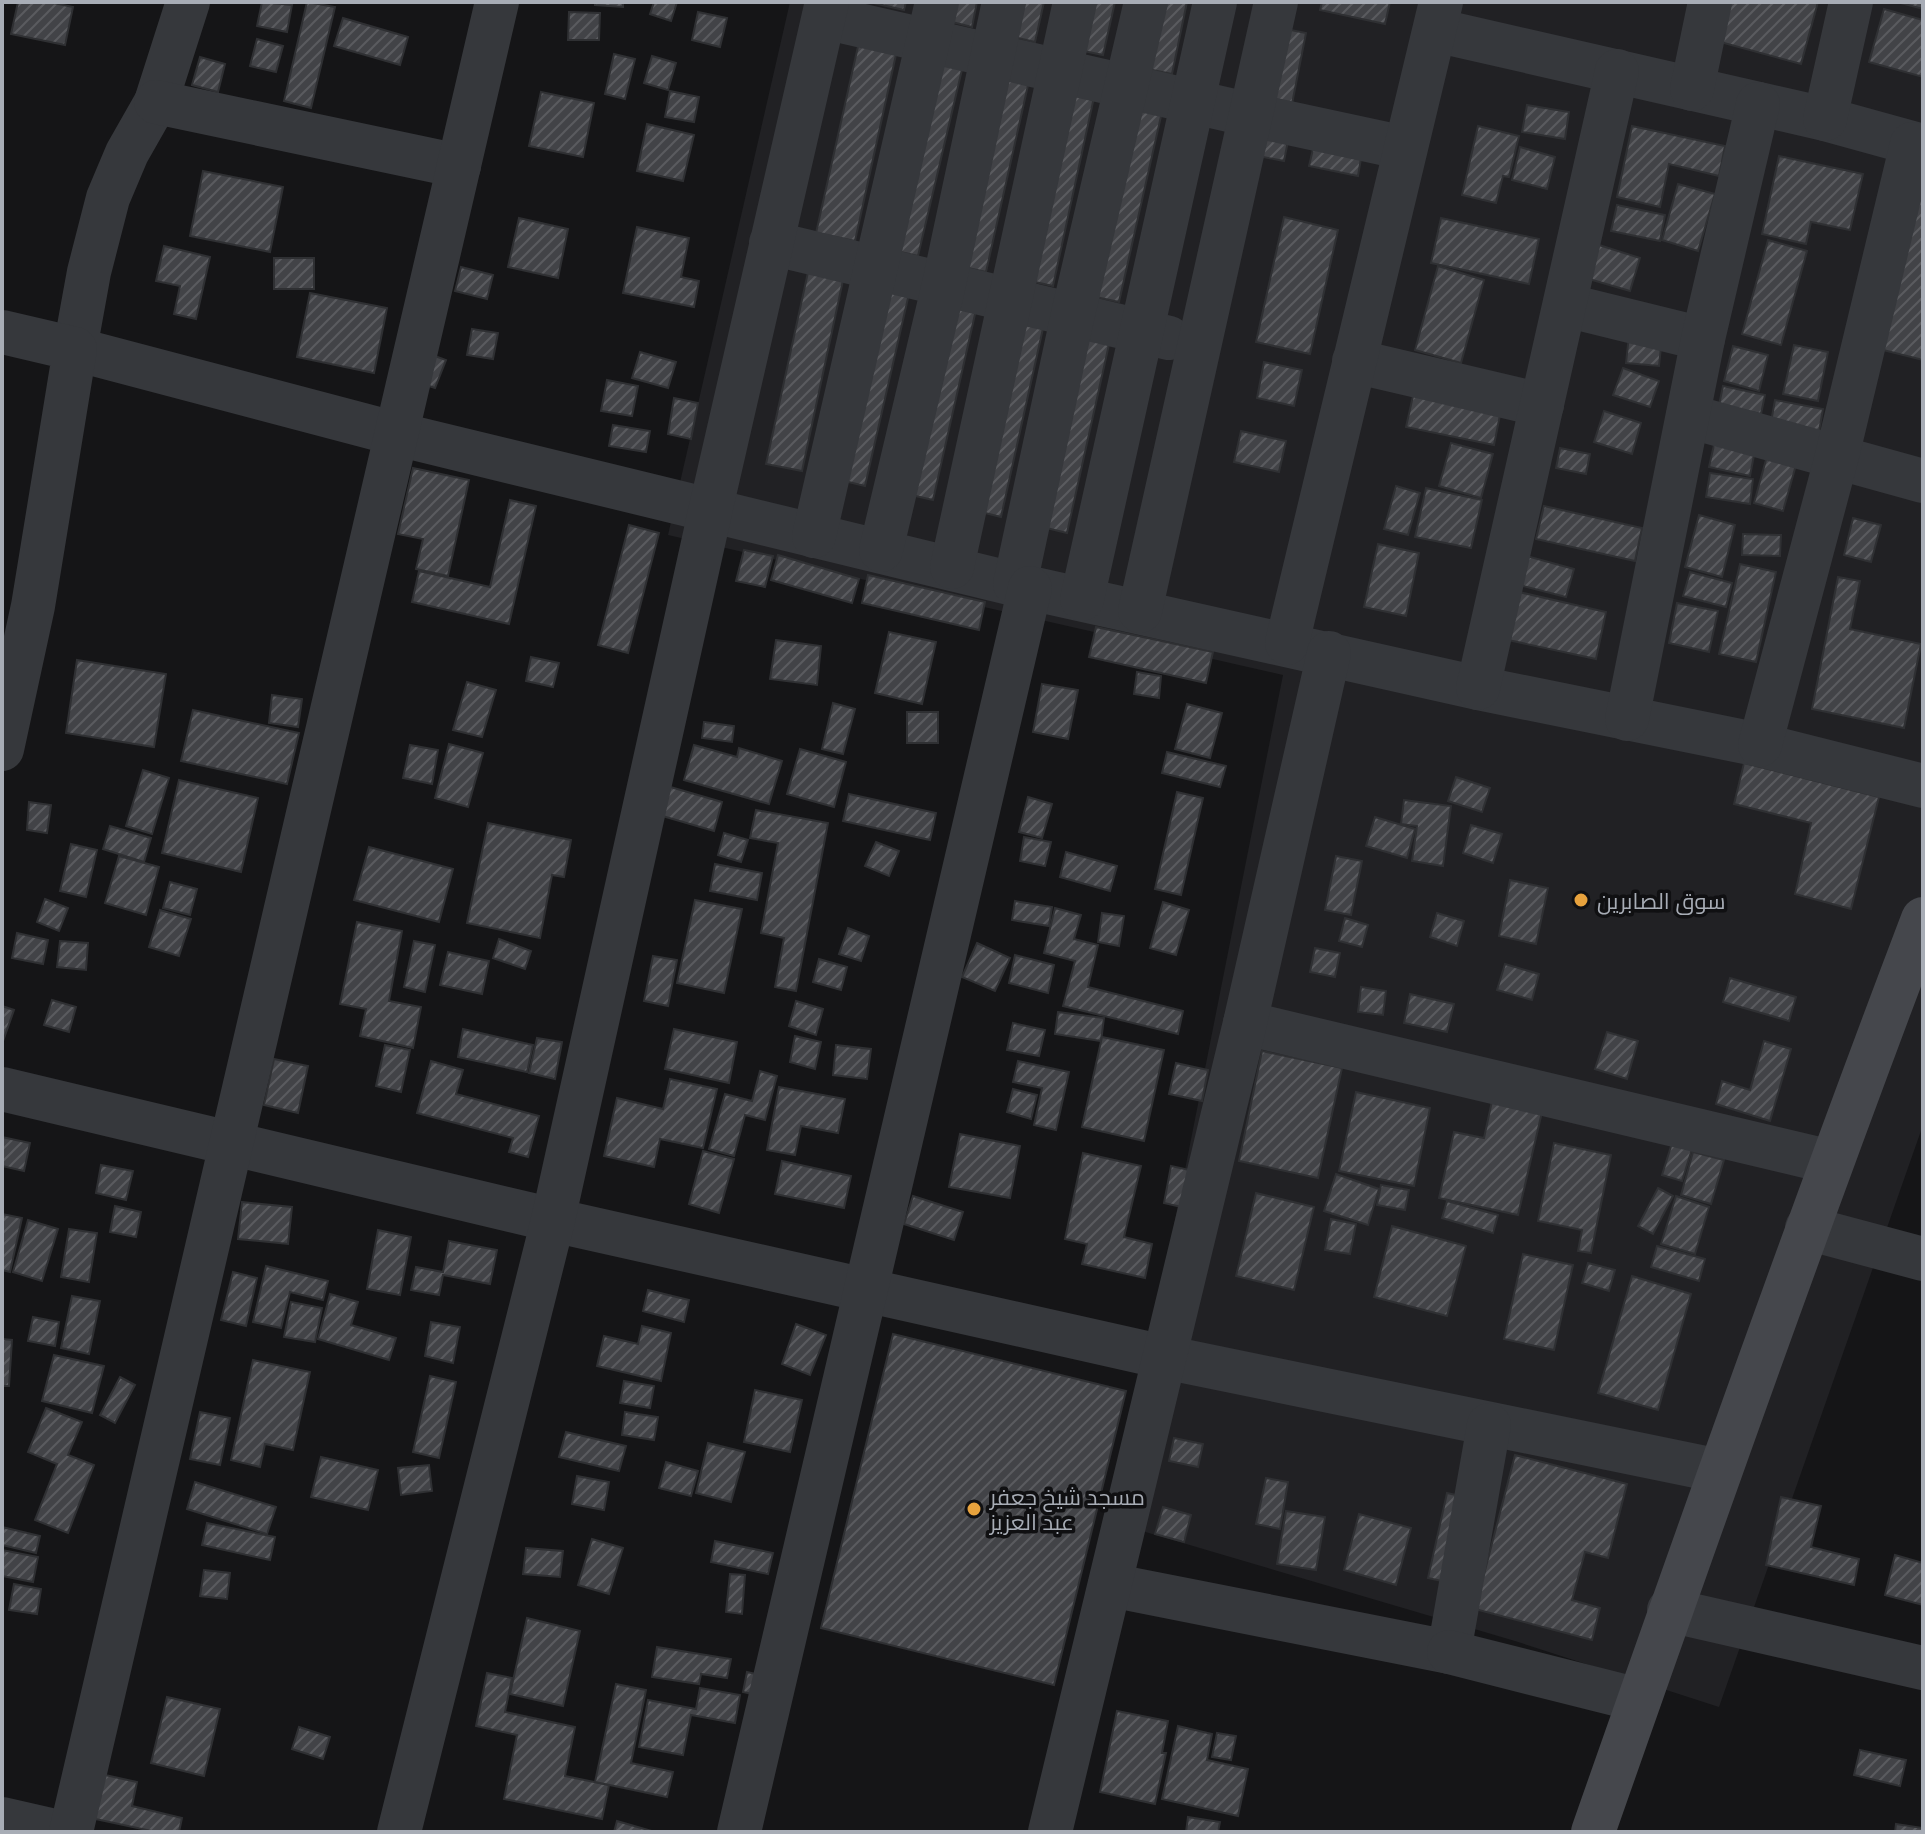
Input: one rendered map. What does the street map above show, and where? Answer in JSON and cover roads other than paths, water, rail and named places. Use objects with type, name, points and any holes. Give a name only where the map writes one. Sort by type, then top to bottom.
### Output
[{"type":"street","points":[[2,749],[18,603],[75,349],[89,272],[108,198],[127,153],[156,102],[188,2]]},
{"type":"street","points":[[71,1832],[497,2]]},
{"type":"street","points":[[881,550],[944,284],[1004,2]]},
{"type":"street","points":[[952,567],[1075,2]]},
{"type":"street","points":[[739,1832],[867,1289],[1022,586],[1073,314],[1146,2]]},
{"type":"street","points":[[1082,599],[1215,2]]},
{"type":"street","points":[[1140,611],[1276,2]]},
{"type":"street","points":[[1692,89],[1710,2]]},
{"type":"street","points":[[1825,119],[1851,2]]},
{"type":"street","points":[[399,1832],[553,1220],[710,512],[826,9],[932,21],[993,56],[1405,148]]},
{"type":"street","points":[[1287,643],[1438,16],[1617,71],[1825,119],[1918,145],[1760,745]]},
{"type":"street","points":[[814,536],[878,268],[932,21]]},
{"type":"street","points":[[1478,688],[1617,71]]},
{"type":"street","points":[[156,102],[459,166]]},
{"type":"street","points":[[1627,719],[1703,339],[1758,104]]},
{"type":"street","points":[[771,243],[1201,346]]},
{"type":"street","points":[[1565,305],[1703,339]]},
{"type":"street","points":[[2,332],[710,512],[881,550],[1022,586],[1478,688],[1760,745],[1923,786]]},
{"type":"street","points":[[1354,361],[1542,405]]},
{"type":"street","points":[[1688,416],[1923,481]]},
{"type":"street","points":[[1050,1832],[1245,1023],[1329,653]]},
{"type":"street","points":[[1593,1832],[1669,1610],[1807,1228],[1923,919]]},
{"type":"street","points":[[1245,1023],[1831,1162]]},
{"type":"street","points":[[2,1089],[553,1220],[1164,1357],[1720,1471]]},
{"type":"street","points":[[1807,1228],[1923,1259]]},
{"type":"street","points":[[1449,1652],[1489,1425]]},
{"type":"street","points":[[1110,1585],[1449,1652],[1639,1700]]},
{"type":"street","points":[[1669,1610],[1923,1668]]},
{"type":"street","points":[[2,1819],[59,1832]]},
{"type":"place","name":"سوق الصابرين","points":[[1581,900]]},
{"type":"place","name":"مسجد شيخ جعفر عبد العزيز","points":[[974,1509]]}]
